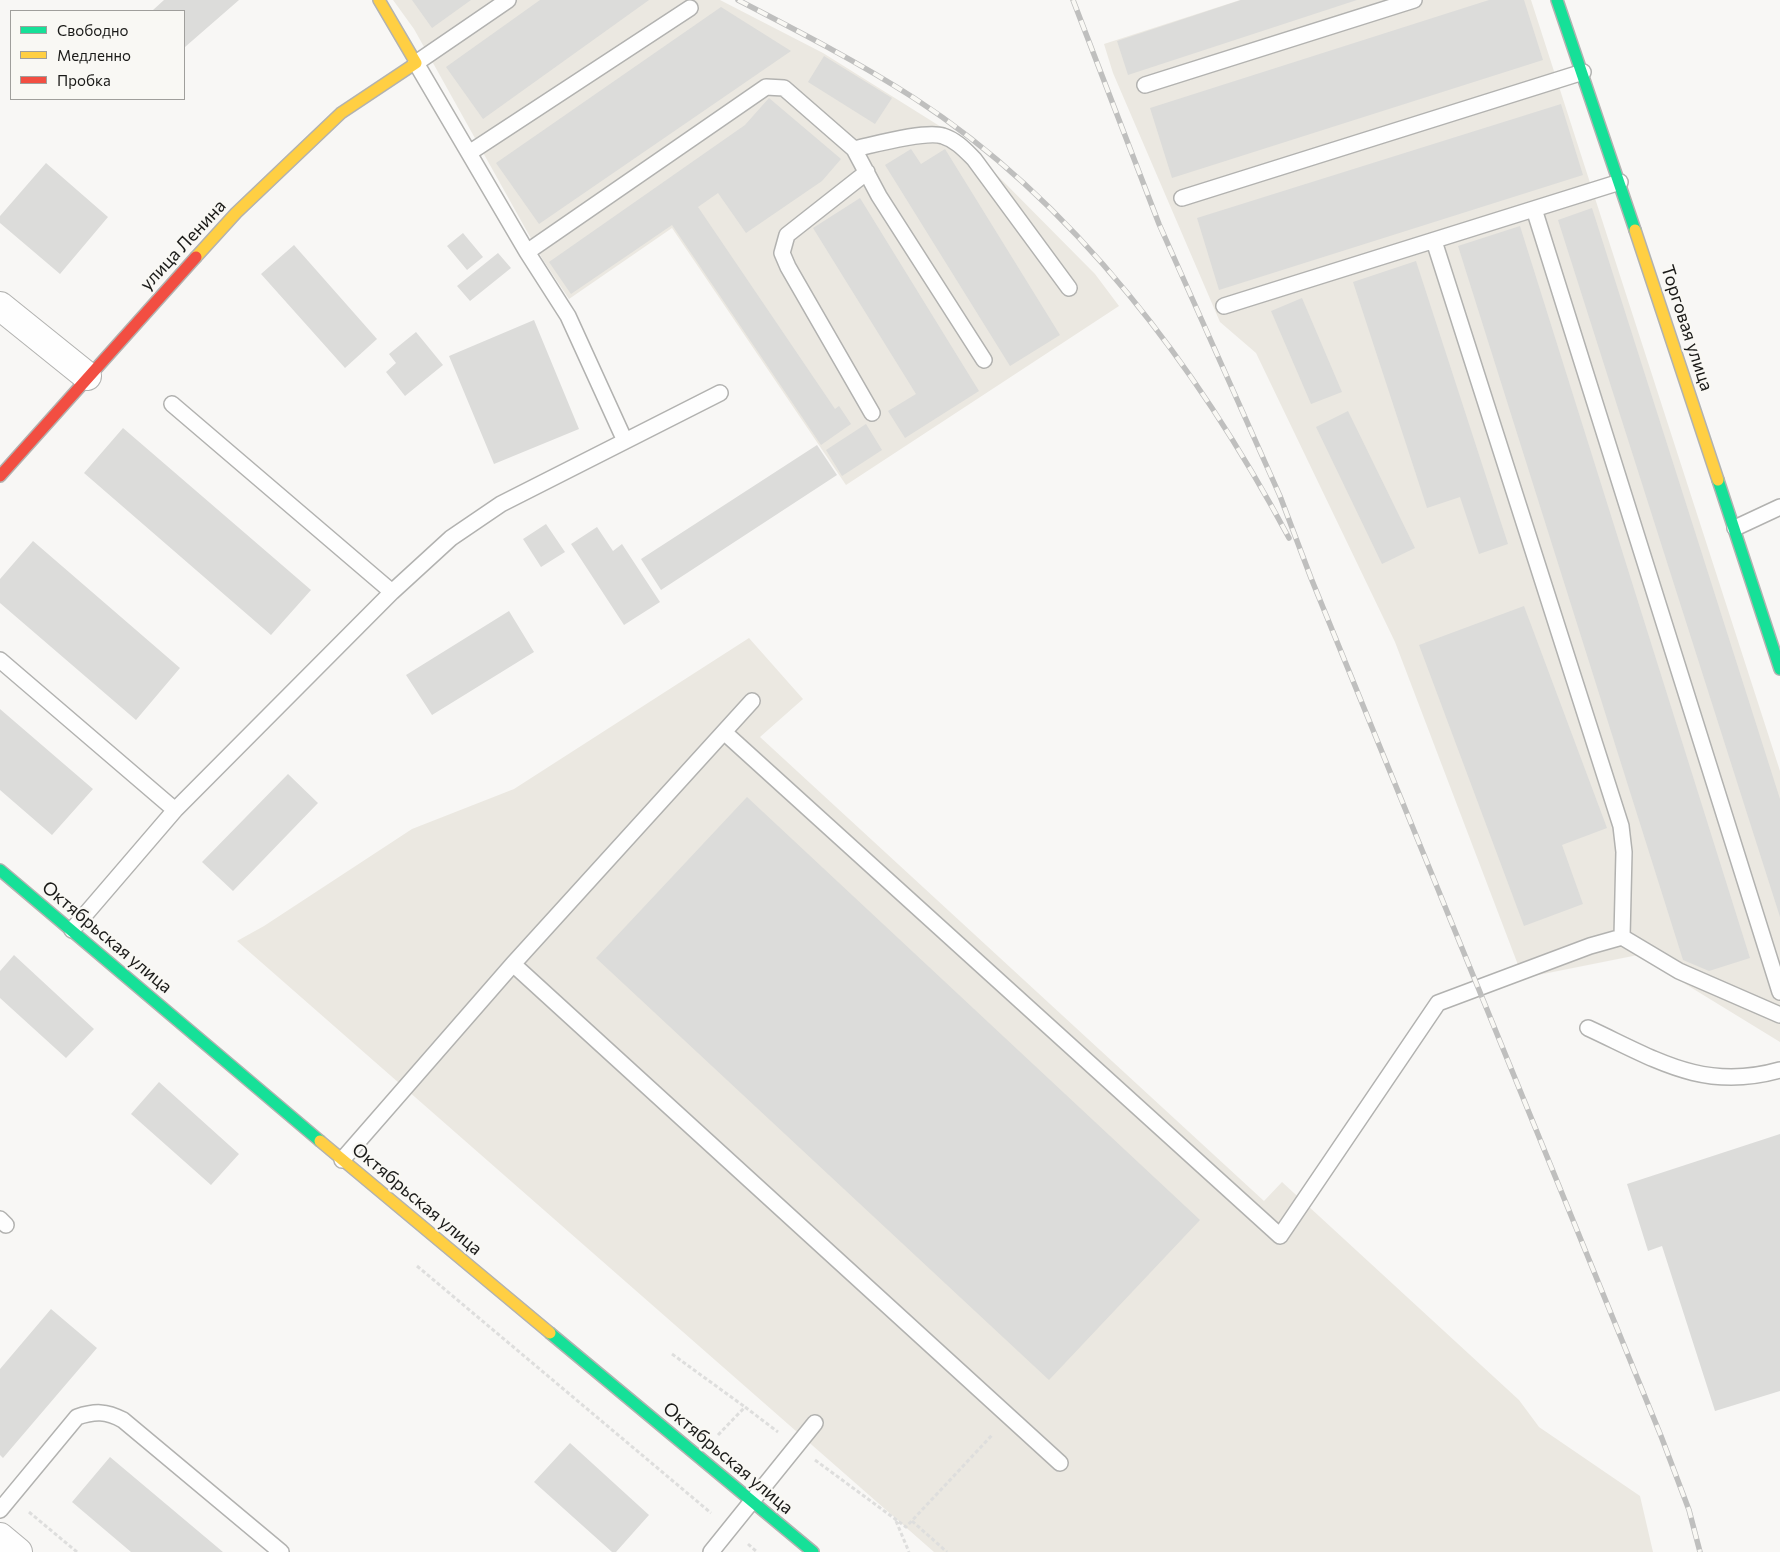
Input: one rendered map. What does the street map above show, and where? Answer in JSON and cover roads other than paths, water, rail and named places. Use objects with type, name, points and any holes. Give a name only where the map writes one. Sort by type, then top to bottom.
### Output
[{"type":"street","points":[[379,0],[416,63]]},
{"type":"street","name":"Торговая улица","points":[[1557,0],[1584,72],[1780,669]]},
{"type":"street","name":"улица Ленина","points":[[0,476],[87,376],[236,213],[313,138],[354,103],[416,63]]},
{"type":"street","points":[[0,306],[87,376]]},
{"type":"street","name":"Октябрьская улица","points":[[0,870],[342,1160],[813,1552]]},
{"type":"street","points":[[0,1537],[18,1552]]},
{"type":"lane","points":[[508,0],[416,63],[527,252],[568,316],[625,442]]},
{"type":"lane","points":[[1145,85],[1414,0]]},
{"type":"lane","points":[[469,153],[690,8]]},
{"type":"lane","points":[[1182,198],[1584,72]]},
{"type":"lane","points":[[527,252],[766,87],[784,88],[854,148],[984,360]]},
{"type":"lane","points":[[854,148],[924,135],[942,135],[956,143],[974,159],[1069,288]]},
{"type":"lane","points":[[867,172],[787,235],[782,253],[788,267],[872,413]]},
{"type":"lane","points":[[1224,306],[1620,182]]},
{"type":"lane","points":[[1534,210],[1780,992]]},
{"type":"lane","points":[[1434,240],[1621,826],[1624,852],[1622,937]]},
{"type":"lane","points":[[72,930],[175,810],[392,592],[451,538],[501,504],[720,393]]},
{"type":"lane","points":[[172,404],[392,592]]},
{"type":"lane","points":[[1735,528],[1780,507]]},
{"type":"lane","points":[[0,660],[175,810]]},
{"type":"lane","points":[[342,1160],[513,964],[752,701]]},
{"type":"lane","points":[[724,732],[1280,1236],[1438,1003],[1590,946],[1622,937],[1679,971],[1780,1015]]},
{"type":"lane","points":[[513,964],[1060,1463]]},
{"type":"lane","points":[[1588,1028],[1675,1069],[1715,1078],[1760,1076],[1780,1070]]},
{"type":"lane","points":[[0,1510],[77,1418],[91,1412],[108,1412],[123,1420],[280,1552]]},
{"type":"lane","points":[[711,1552],[814,1423]]},
{"type":"railway","points":[[738,0],[850,59],[914,98],[973,140],[1028,187],[1080,239],[1128,294],[1174,353],[1216,413],[1254,475],[1289,538]]},
{"type":"railway","points":[[1073,0],[1159,224],[1280,496],[1311,578],[1661,1436],[1689,1510],[1700,1552]]}]
